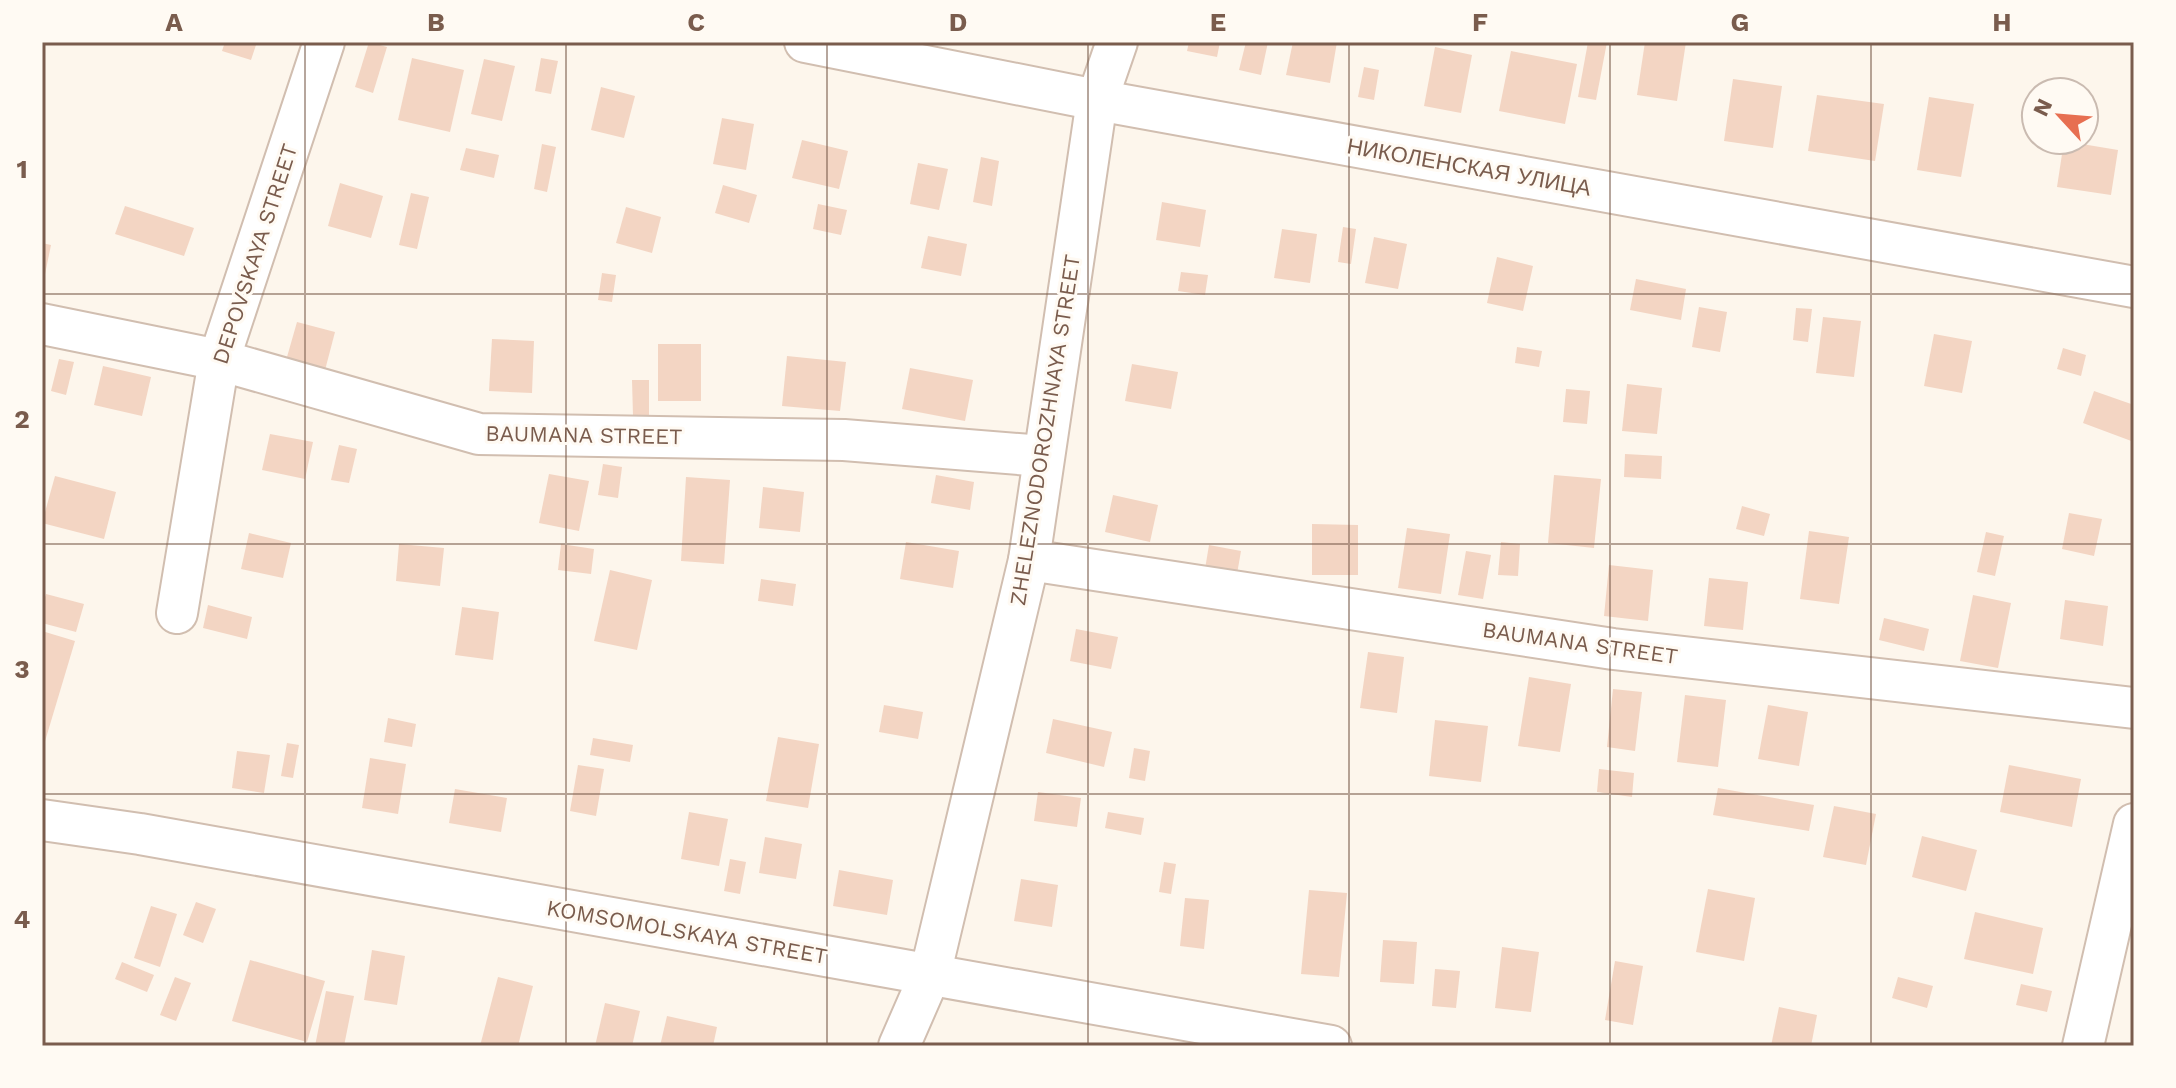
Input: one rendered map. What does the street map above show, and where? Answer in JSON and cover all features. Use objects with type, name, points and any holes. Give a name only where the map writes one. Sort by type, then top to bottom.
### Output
[{"type":"street","name":"DEPOVSKAYA STREET","points":[[177,613],[219,360],[324,42]]},
{"type":"street","name":"НИКОЛЕНСКАЯ УЛИЦА","points":[[805,42],[1097,100],[2134,287]]},
{"type":"street","name":"ZHELEZNODOROZHNAYA STREET","points":[[899,1046],[930,975],[1029,560],[1097,100],[1117,42]]},
{"type":"street","name":"BAUMANA STREET","points":[[42,324],[219,360],[479,434],[844,440],[1043,456]]},
{"type":"street","name":"BAUMANA STREET","points":[[1029,560],[1613,649],[2134,708]]},
{"type":"street","name":"KOMSOMOLSKAYA STREET","points":[[42,820],[140,834],[1331,1046]]},
{"type":"street","points":[[2083,1046],[2134,824]]},
{"type":"building","points":[[225,42],[257,42],[251,60],[222,51]]},
{"type":"building","points":[[369,42],[387,47],[373,93],[355,87]]},
{"type":"building","points":[[1189,42],[1220,42],[1217,57],[1187,51]]},
{"type":"building","points":[[1246,42],[1268,42],[1261,75],[1239,70]]},
{"type":"building","points":[[1293,42],[1337,42],[1330,83],[1286,75]]},
{"type":"building","points":[[1588,42],[1607,42],[1596,100],[1578,97]]},
{"type":"building","points":[[1645,42],[1686,42],[1677,101],[1637,95]]},
{"type":"building","points":[[1435,47],[1472,55],[1461,113],[1424,106]]},
{"type":"building","points":[[1511,51],[1577,64],[1565,124],[1499,111]]},
{"type":"building","points":[[412,58],[464,70],[450,132],[398,120]]},
{"type":"building","points":[[541,58],[558,61],[551,94],[535,91]]},
{"type":"building","points":[[484,59],[515,66],[502,121],[471,114]]},
{"type":"building","points":[[1364,67],[1379,70],[1374,100],[1358,97]]},
{"type":"building","points":[[1733,79],[1782,86],[1773,148],[1724,141]]},
{"type":"building","points":[[601,87],[635,96],[624,138],[591,130]]},
{"type":"building","points":[[1817,95],[1884,104],[1875,161],[1808,151]]},
{"type":"building","points":[[1929,97],[1974,104],[1961,177],[1917,170]]},
{"type":"building","points":[[722,118],[754,124],[746,170],[713,164]]},
{"type":"building","points":[[802,140],[848,151],[839,189],[792,178]]},
{"type":"building","points":[[542,144],[556,147],[547,192],[534,189]]},
{"type":"building","points":[[2100,147],[2118,150],[2111,195],[2057,187],[2062,156],[2100,156]]},
{"type":"building","points":[[466,148],[499,155],[494,178],[460,170]]},
{"type":"building","points":[[981,157],[999,161],[992,206],[973,202]]},
{"type":"building","points":[[918,163],[948,169],[939,210],[910,204]]},
{"type":"building","points":[[340,183],[383,196],[371,238],[328,226]]},
{"type":"building","points":[[723,185],[757,195],[749,223],[715,213]]},
{"type":"building","points":[[411,193],[429,197],[417,249],[399,245]]},
{"type":"building","points":[[1162,202],[1206,210],[1200,247],[1156,240]]},
{"type":"building","points":[[818,204],[847,210],[841,235],[813,229]]},
{"type":"building","points":[[125,206],[194,228],[184,256],[115,234]]},
{"type":"building","points":[[626,207],[661,217],[652,253],[616,243]]},
{"type":"building","points":[[1343,227],[1356,229],[1351,264],[1338,262]]},
{"type":"building","points":[[1282,229],[1317,234],[1310,283],[1274,278]]},
{"type":"building","points":[[928,236],[967,244],[961,276],[921,268]]},
{"type":"building","points":[[1374,237],[1407,244],[1398,289],[1365,283]]},
{"type":"building","points":[[42,243],[51,245],[43,284],[42,284]]},
{"type":"building","points":[[1497,257],[1533,266],[1523,311],[1487,303]]},
{"type":"building","points":[[1181,272],[1208,275],[1205,295],[1178,291]]},
{"type":"building","points":[[602,273],[616,275],[612,302],[598,300]]},
{"type":"building","points":[[1636,279],[1686,289],[1681,320],[1630,310]]},
{"type":"building","points":[[1699,307],[1727,312],[1720,352],[1692,347]]},
{"type":"building","points":[[1796,308],[1812,309],[1808,342],[1793,340]]},
{"type":"building","points":[[1823,317],[1861,321],[1854,377],[1816,373]]},
{"type":"building","points":[[297,322],[335,332],[324,374],[285,364]]},
{"type":"building","points":[[1934,334],[1972,341],[1962,393],[1924,386]]},
{"type":"building","points":[[492,339],[534,341],[532,393],[489,391]]},
{"type":"building","points":[[658,344],[701,344],[701,401],[658,401]]},
{"type":"building","points":[[1517,347],[1542,351],[1539,367],[1515,363]]},
{"type":"building","points":[[2063,348],[2086,355],[2081,376],[2057,369]]},
{"type":"building","points":[[787,356],[846,362],[840,411],[782,406]]},
{"type":"building","points":[[59,359],[74,362],[66,395],[51,391]]},
{"type":"building","points":[[1132,364],[1178,372],[1171,409],[1125,401]]},
{"type":"building","points":[[103,366],[151,377],[142,416],[94,405]]},
{"type":"building","points":[[910,368],[973,380],[965,421],[902,409]]},
{"type":"building","points":[[632,380],[649,380],[649,415],[633,416]]},
{"type":"building","points":[[1627,384],[1662,388],[1657,434],[1622,431]]},
{"type":"building","points":[[1566,389],[1590,391],[1587,424],[1563,422]]},
{"type":"building","points":[[2094,391],[2134,405],[2134,442],[2083,423]]},
{"type":"building","points":[[270,434],[313,442],[305,479],[262,470]]},
{"type":"building","points":[[339,445],[357,449],[349,483],[331,480]]},
{"type":"building","points":[[1625,454],[1662,456],[1661,479],[1624,477]]},
{"type":"building","points":[[603,464],[622,467],[618,498],[598,495]]},
{"type":"building","points":[[549,474],[589,481],[579,531],[539,523]]},
{"type":"building","points":[[936,475],[974,482],[970,510],[931,503]]},
{"type":"building","points":[[1554,475],[1601,479],[1594,548],[1548,543]]},
{"type":"building","points":[[55,476],[116,492],[104,539],[42,523]]},
{"type":"building","points":[[686,477],[730,480],[724,564],[681,561]]},
{"type":"building","points":[[763,487],[804,492],[800,532],[759,528]]},
{"type":"building","points":[[1113,495],[1158,505],[1150,542],[1105,532]]},
{"type":"building","points":[[1742,506],[1770,514],[1764,536],[1736,529]]},
{"type":"building","points":[[2069,513],[2102,519],[2094,556],[2062,549]]},
{"type":"building","points":[[1312,524],[1358,525],[1358,575],[1312,575]]},
{"type":"building","points":[[1407,528],[1450,534],[1441,594],[1398,588]]},
{"type":"building","points":[[1809,531],[1849,537],[1839,604],[1800,599]]},
{"type":"building","points":[[1986,532],[2004,536],[1995,576],[1977,572]]},
{"type":"building","points":[[249,533],[291,543],[283,578],[241,569]]},
{"type":"building","points":[[906,542],[959,551],[953,588],[900,579]]},
{"type":"building","points":[[1501,542],[1520,544],[1518,576],[1498,575]]},
{"type":"building","points":[[399,544],[444,548],[440,586],[396,581]]},
{"type":"building","points":[[561,544],[594,549],[591,574],[558,570]]},
{"type":"building","points":[[1209,545],[1241,551],[1237,574],[1205,569]]},
{"type":"building","points":[[1466,551],[1491,555],[1483,599],[1458,595]]},
{"type":"building","points":[[1609,565],[1653,570],[1648,621],[1604,616]]},
{"type":"building","points":[[610,570],[652,580],[637,650],[594,641]]},
{"type":"building","points":[[1709,578],[1748,582],[1743,630],[1704,626]]},
{"type":"building","points":[[761,579],[796,584],[793,606],[758,601]]},
{"type":"building","points":[[46,594],[84,604],[76,632],[42,623]]},
{"type":"building","points":[[1973,595],[2011,603],[1998,668],[1960,661]]},
{"type":"building","points":[[2065,600],[2108,606],[2103,646],[2060,639]]},
{"type":"building","points":[[208,605],[252,617],[247,639],[203,628]]},
{"type":"building","points":[[462,607],[499,612],[493,660],[455,655]]},
{"type":"building","points":[[1884,618],[1929,629],[1924,651],[1879,640]]},
{"type":"building","points":[[1076,629],[1118,637],[1111,669],[1070,661]]},
{"type":"building","points":[[42,631],[75,641],[43,748],[42,748]]},
{"type":"building","points":[[1368,652],[1404,657],[1397,713],[1360,708]]},
{"type":"building","points":[[1529,677],[1571,684],[1560,752],[1518,746]]},
{"type":"building","points":[[1613,689],[1642,692],[1635,751],[1607,747]]},
{"type":"building","points":[[1685,695],[1726,700],[1718,767],[1677,762]]},
{"type":"building","points":[[884,705],[923,712],[918,739],[879,732]]},
{"type":"building","points":[[1768,705],[1808,712],[1799,766],[1758,759]]},
{"type":"building","points":[[388,718],[416,724],[412,747],[384,742]]},
{"type":"building","points":[[1053,719],[1112,732],[1104,767],[1046,753]]},
{"type":"building","points":[[1435,720],[1488,726],[1481,782],[1429,776]]},
{"type":"building","points":[[778,737],[819,744],[808,808],[766,801]]},
{"type":"building","points":[[593,738],[633,745],[630,762],[590,755]]},
{"type":"building","points":[[287,743],[299,745],[293,778],[281,776]]},
{"type":"building","points":[[1134,748],[1150,751],[1145,781],[1129,778]]},
{"type":"building","points":[[237,751],[270,755],[264,793],[232,788]]},
{"type":"building","points":[[370,758],[406,764],[398,814],[362,808]]},
{"type":"building","points":[[578,765],[604,769],[596,816],[570,811]]},
{"type":"building","points":[[2009,765],[2081,779],[2072,827],[2000,812]]},
{"type":"building","points":[[1599,769],[1634,773],[1632,797],[1597,792]]},
{"type":"building","points":[[1718,788],[1814,805],[1809,831],[1713,815]]},
{"type":"building","points":[[455,789],[507,798],[501,832],[449,823]]},
{"type":"building","points":[[1038,792],[1081,798],[1077,827],[1034,821]]},
{"type":"building","points":[[1834,806],[1876,814],[1866,865],[1823,857]]},
{"type":"building","points":[[689,812],[728,819],[719,866],[681,859]]},
{"type":"building","points":[[1108,812],[1144,818],[1141,835],[1105,828]]},
{"type":"building","points":[[1922,836],[1977,850],[1966,891],[1912,877]]},
{"type":"building","points":[[765,837],[802,844],[796,879],[759,873]]},
{"type":"building","points":[[730,859],[746,862],[740,894],[724,891]]},
{"type":"building","points":[[1164,862],[1176,864],[1171,894],[1159,892]]},
{"type":"building","points":[[839,870],[893,880],[887,915],[833,906]]},
{"type":"building","points":[[1021,879],[1058,885],[1052,927],[1014,921]]},
{"type":"building","points":[[1708,889],[1755,898],[1744,961],[1696,952]]},
{"type":"building","points":[[1309,890],[1347,893],[1339,977],[1301,974]]},
{"type":"building","points":[[1185,898],[1209,900],[1204,949],[1180,946]]},
{"type":"building","points":[[196,902],[216,909],[203,943],[183,935]]},
{"type":"building","points":[[151,906],[177,914],[160,967],[134,958]]},
{"type":"building","points":[[1975,912],[2043,928],[2033,974],[1964,959]]},
{"type":"building","points":[[1383,940],[1417,942],[1414,984],[1380,982]]},
{"type":"building","points":[[1502,947],[1539,952],[1531,1012],[1495,1008]]},
{"type":"building","points":[[372,950],[405,956],[397,1005],[364,1000]]},
{"type":"building","points":[[250,960],[325,981],[307,1042],[232,1021]]},
{"type":"building","points":[[1615,961],[1643,966],[1633,1025],[1605,1020]]},
{"type":"building","points":[[122,962],[154,975],[147,992],[115,979]]},
{"type":"building","points":[[1435,969],[1460,971],[1456,1008],[1432,1006]]},
{"type":"building","points":[[175,977],[191,983],[176,1021],[160,1015]]},
{"type":"building","points":[[498,977],[533,986],[518,1046],[480,1046]]},
{"type":"building","points":[[1898,977],[1933,986],[1927,1008],[1892,998]]},
{"type":"building","points":[[2021,984],[2052,991],[2047,1012],[2016,1005]]},
{"type":"building","points":[[326,991],[354,996],[344,1046],[315,1046]]},
{"type":"building","points":[[605,1003],[640,1011],[632,1046],[595,1046]]},
{"type":"building","points":[[1779,1007],[1817,1015],[1811,1046],[1771,1046]]},
{"type":"building","points":[[667,1016],[717,1027],[713,1046],[660,1046]]}]
